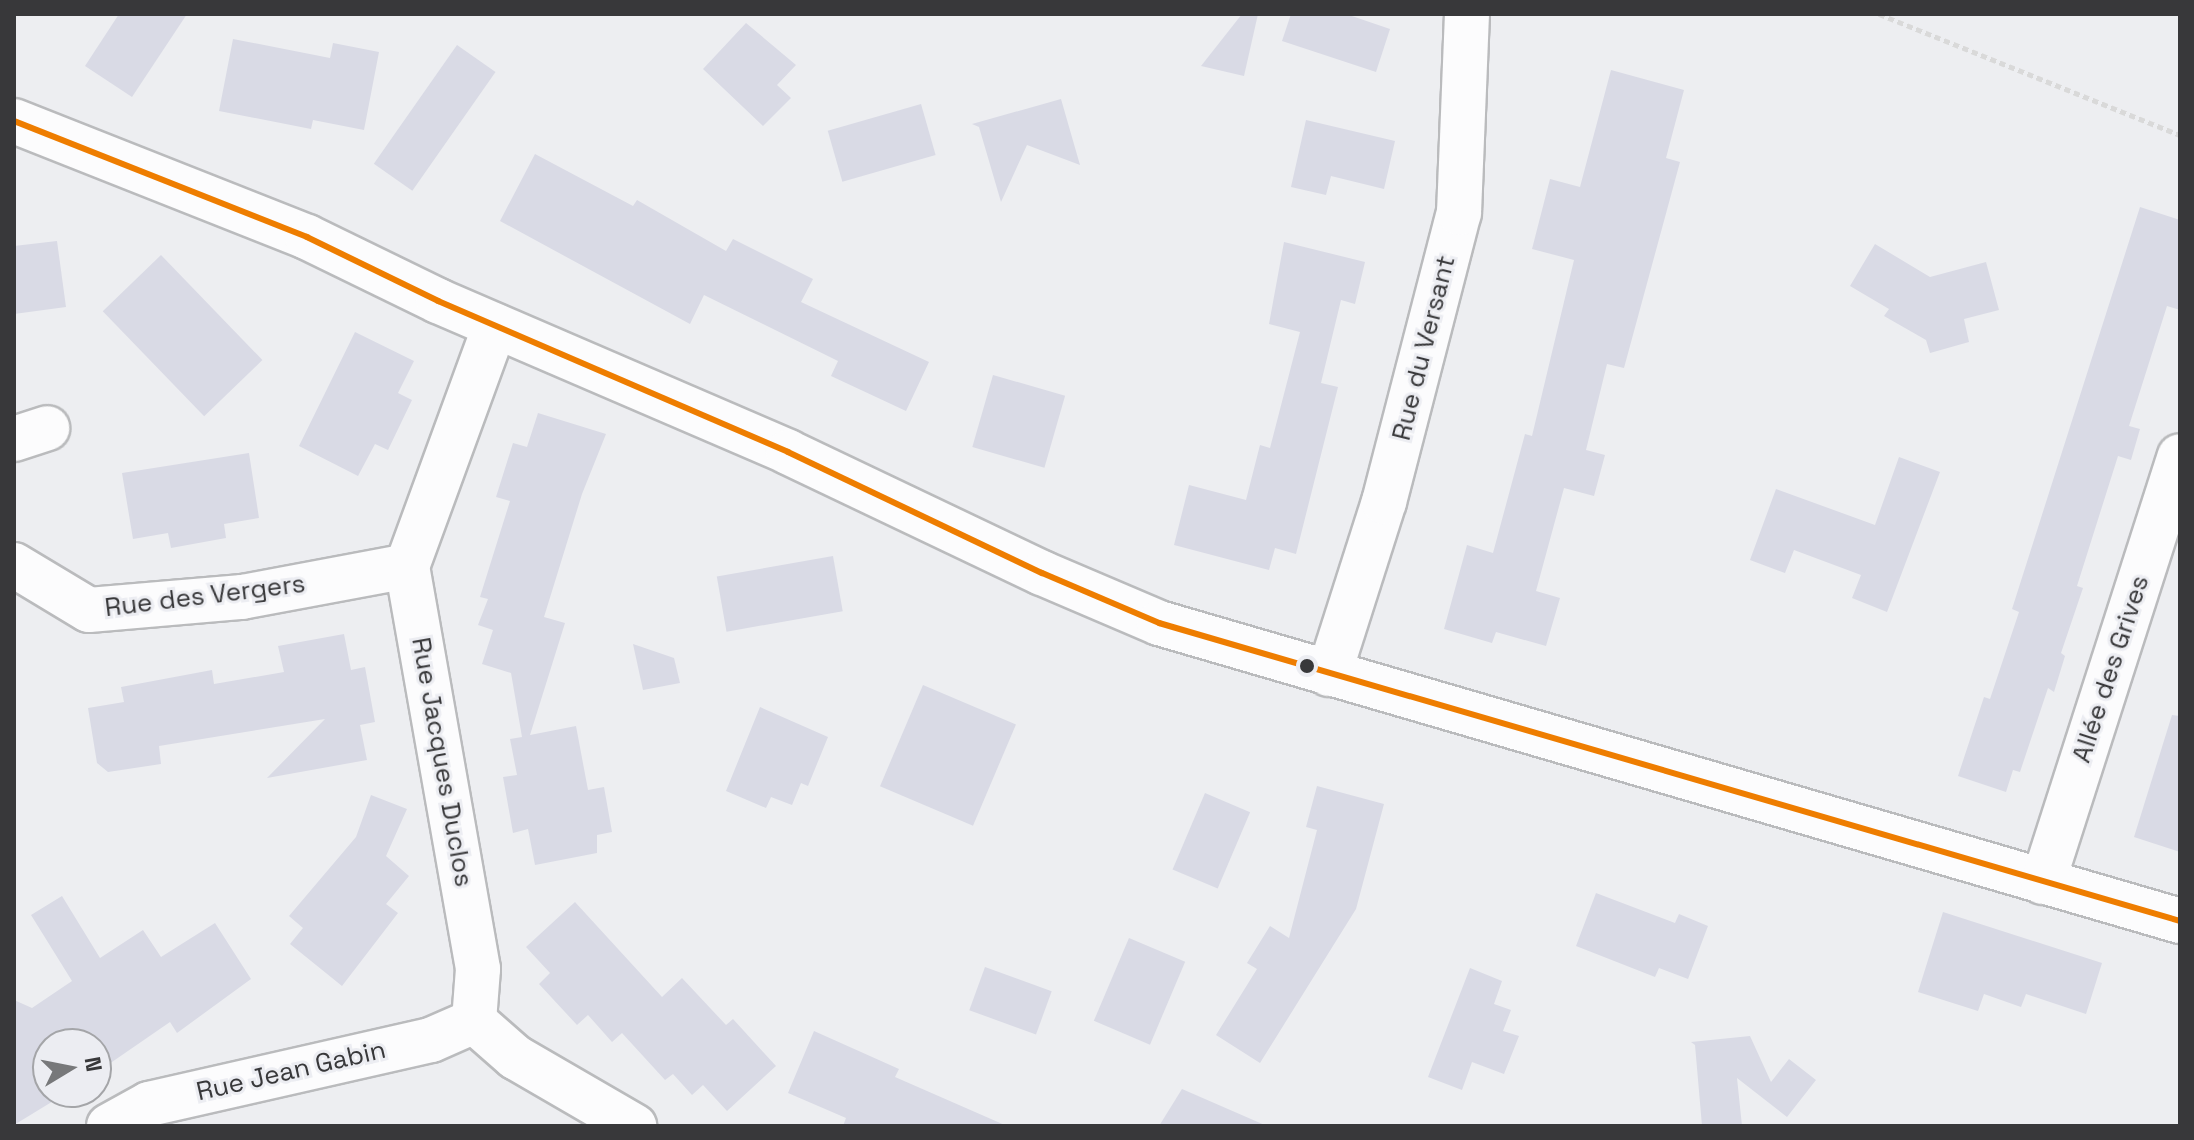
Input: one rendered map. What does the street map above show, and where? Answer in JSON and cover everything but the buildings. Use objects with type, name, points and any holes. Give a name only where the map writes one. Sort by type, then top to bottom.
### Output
[{"type":"street","name":"Rue du Versant","points":[[1329,674],[1384,502],[1459,213],[1467,14]]},
{"type":"street","points":[[14,121],[307,237],[495,326],[788,452],[1028,567],[1159,623],[2180,921]]},
{"type":"street","points":[[407,566],[495,326]]},
{"type":"street","name":"Allée des Grives","points":[[2043,882],[2180,456]]},
{"type":"street","name":"Rue des Vergers","points":[[14,565],[89,610],[242,597],[407,566]]},
{"type":"street","name":"Rue Jacques Duclos","points":[[407,566],[478,969],[474,1021]]},
{"type":"street","points":[[474,1021],[515,1057],[634,1126]]},
{"type":"street","name":"Rue Jean Gabin","points":[[109,1126],[149,1104],[431,1040],[474,1021]]},
{"type":"path","points":[[1879,14],[2180,135]]},
{"type":"transit line","points":[[14,121],[307,237],[438,301],[788,452],[1042,573],[1159,623],[2180,921]]}]
